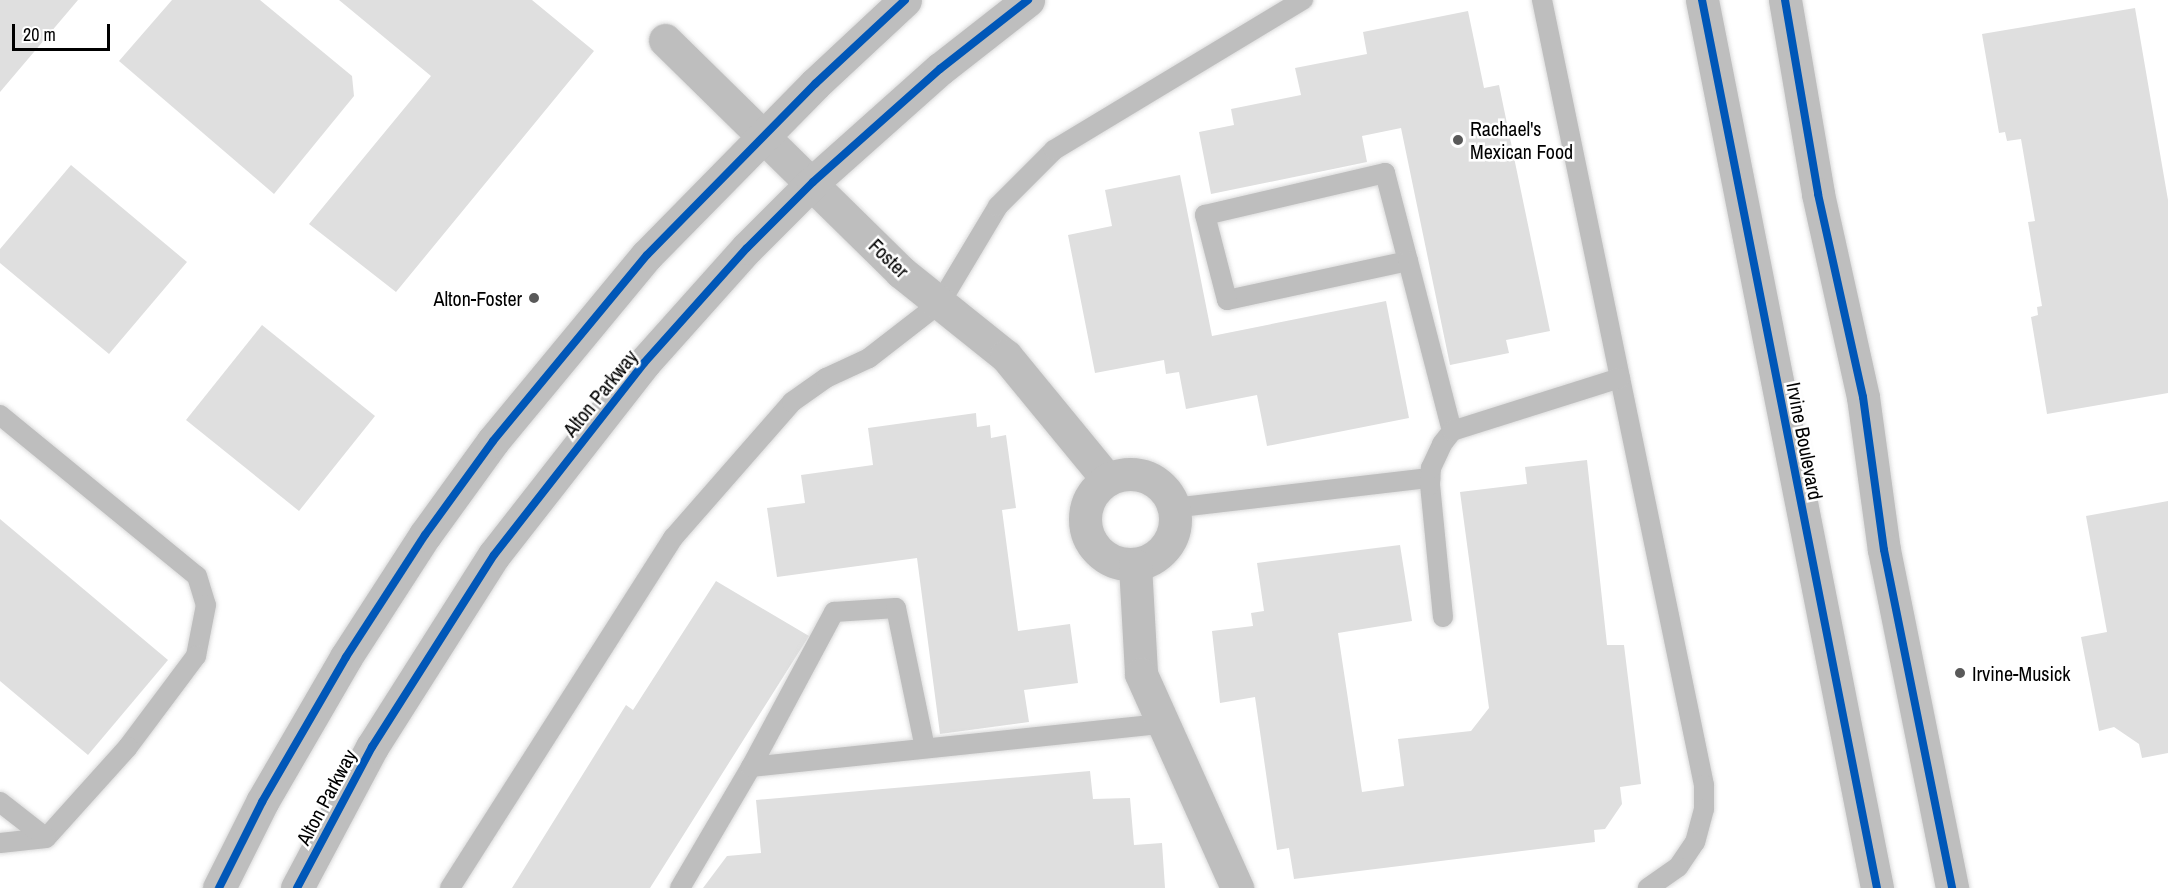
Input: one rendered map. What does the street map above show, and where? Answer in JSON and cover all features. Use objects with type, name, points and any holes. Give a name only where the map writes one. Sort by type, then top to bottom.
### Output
[{"type":"main road","points":[[219,888],[262,802],[346,657],[493,441],[616,290],[764,134],[905,0]]},
{"type":"main road","name":"Alton Parkway","points":[[297,888],[372,747],[501,546],[650,356],[747,248],[813,182],[940,69],[1028,0]]},
{"type":"main road","name":"Irvine Boulevard","points":[[1702,0],[1877,888]]},
{"type":"main road","points":[[1785,0],[1818,194],[1863,398],[1884,550],[1952,888]]},
{"type":"main road","name":"Foster","points":[[665,40],[813,182],[901,272],[1006,356],[1107,479]]},
{"type":"main road","points":[[1124,474],[1142,476],[1158,483],[1173,507],[1174,531],[1166,548],[1152,559],[1135,565],[1118,563],[1101,555],[1090,542],[1084,525],[1085,507],[1093,491],[1107,479],[1124,474]]},
{"type":"main road","points":[[1135,565],[1141,674],[1161,724],[1237,888]]},
{"type":"lane","points":[[450,888],[673,538],[792,402],[826,378],[869,358],[940,303],[998,206],[1054,150],[1303,0]]},
{"type":"lane","points":[[1542,0],[1704,785],[1704,809],[1695,842],[1678,867],[1648,888]]},
{"type":"lane","points":[[1408,261],[1227,300],[1205,215],[1384,174],[1408,261],[1452,431]]},
{"type":"lane","points":[[1443,617],[1430,478],[1435,458],[1452,431],[1620,378]]},
{"type":"lane","points":[[0,415],[197,576],[206,604],[196,656],[128,747],[45,838],[0,843]]},
{"type":"lane","points":[[1173,507],[1430,478]]},
{"type":"lane","points":[[680,888],[751,767],[834,612],[896,608],[925,748]]},
{"type":"lane","points":[[751,767],[1161,724]]},
{"type":"lane","points":[[0,802],[45,838]]},
{"type":"building","points":[[0,0],[78,0],[0,92]]},
{"type":"building","points":[[172,0],[260,0],[352,76],[354,96],[274,194],[119,61]]},
{"type":"building","points":[[339,0],[532,0],[594,51],[396,292],[309,224],[431,76]]},
{"type":"building","points":[[2135,8],[2168,200],[2168,393],[2047,414],[2031,317],[2038,315],[2037,307],[2042,306],[2028,222],[2035,221],[2021,139],[2007,141],[2005,132],[1999,133],[1982,34]]},
{"type":"building","points":[[1468,11],[1484,88],[1499,85],[1550,331],[1506,340],[1509,353],[1450,365],[1401,128],[1362,136],[1367,162],[1211,194],[1199,132],[1234,125],[1231,109],[1301,95],[1295,68],[1367,54],[1363,32]]},
{"type":"building","points":[[71,165],[187,262],[109,354],[0,263],[0,249]]},
{"type":"building","points":[[1180,175],[1212,336],[1386,301],[1409,418],[1267,446],[1257,395],[1186,409],[1179,372],[1166,374],[1164,360],[1095,373],[1068,235],[1112,226],[1105,190]]},
{"type":"building","points":[[262,325],[375,416],[299,511],[186,420]]},
{"type":"building","points":[[976,413],[977,427],[990,425],[991,438],[1006,435],[1016,508],[1002,510],[1018,631],[1070,624],[1078,683],[1024,690],[1029,722],[940,734],[917,558],[777,577],[767,508],[805,503],[801,475],[873,465],[868,428]]},
{"type":"building","points":[[1587,460],[1607,645],[1624,645],[1641,784],[1620,787],[1622,804],[1605,829],[1594,830],[1595,842],[1294,879],[1289,848],[1277,850],[1255,697],[1220,703],[1212,631],[1253,626],[1251,613],[1264,611],[1257,563],[1400,545],[1412,621],[1338,633],[1362,792],[1404,786],[1398,739],[1471,731],[1489,708],[1460,492],[1527,484],[1525,467]]},
{"type":"building","points":[[2168,501],[2168,753],[2142,758],[2139,744],[2114,727],[2099,731],[2081,637],[2107,632],[2086,516]]},
{"type":"building","points":[[0,519],[168,660],[88,755],[0,681]]},
{"type":"building","points":[[716,581],[809,636],[650,888],[512,888],[626,705],[633,710]]},
{"type":"building","points":[[1090,771],[1093,799],[1130,798],[1134,845],[1162,843],[1165,888],[703,888],[727,856],[761,853],[756,800]]},
{"type":"cycle path","points":[[219,888],[262,802],[346,657],[425,535],[493,441],[647,255],[815,84],[905,0]]},
{"type":"cycle path","points":[[297,888],[372,747],[494,555],[644,363],[747,248],[813,182],[940,69],[1028,0]]},
{"type":"cycle path","points":[[1702,0],[1877,888]]},
{"type":"cycle path","points":[[1785,0],[1818,194],[1863,397],[1884,550],[1952,888]]},
{"type":"place","name":"Rachael's Mexican Food","points":[[1458,140]]},
{"type":"place","name":"Alton-Foster","points":[[534,298]]},
{"type":"place","name":"Irvine-Musick","points":[[1960,673]]}]
